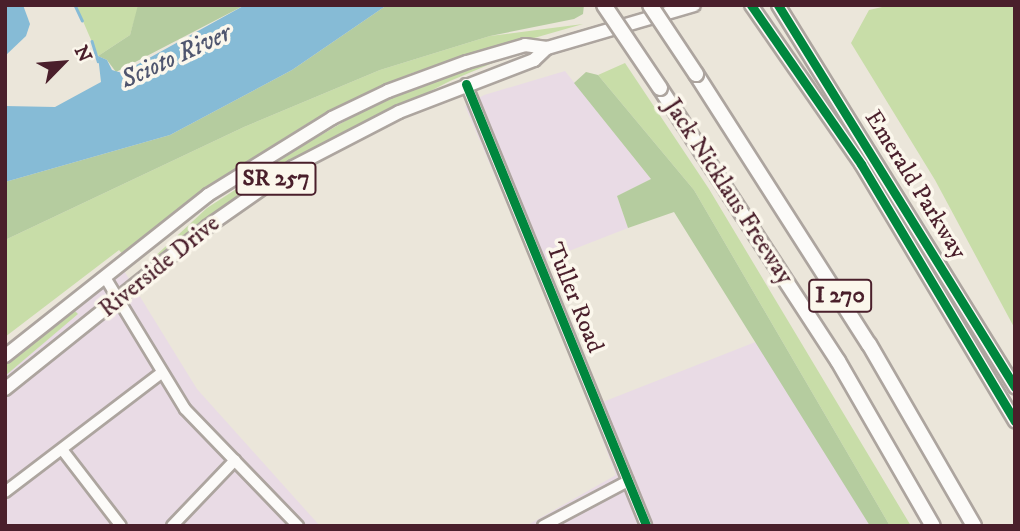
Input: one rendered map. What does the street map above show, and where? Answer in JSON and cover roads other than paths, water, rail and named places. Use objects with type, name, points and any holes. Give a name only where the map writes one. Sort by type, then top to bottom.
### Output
[{"type":"highway","name":"Jack Nicklaus Freeway","points":[[604,5],[838,361],[933,526]]},
{"type":"highway","name":"Jack Nicklaus Freeway","points":[[650,5],[862,332],[974,526]]},
{"type":"main road","name":"Riverside Drive","points":[[5,356],[106,279],[208,195],[321,123],[423,77],[525,46],[547,48],[694,5]]},
{"type":"main road","name":"Emerald Parkway","points":[[751,5],[860,164],[1015,422]]},
{"type":"main road","name":"Emerald Parkway","points":[[778,5],[1015,387]]},
{"type":"main road","name":"Riverside Drive","points":[[5,389],[207,227],[293,167],[365,128],[466,84],[534,60],[547,48]]},
{"type":"street","name":"Tuller Road","points":[[466,84],[646,526]]},
{"type":"street","points":[[106,279],[161,373],[191,417],[298,526]]},
{"type":"street","points":[[5,492],[64,452],[161,373]]},
{"type":"street","points":[[64,452],[121,526]]},
{"type":"street","points":[[172,526],[235,460]]},
{"type":"street","points":[[543,526],[628,481]]},
{"type":"water","points":[[5,5],[23,5],[30,24],[26,36],[5,56]]},
{"type":"water","name":"Scioto River","points":[[245,5],[387,5],[292,70],[170,135],[5,182],[5,106],[55,107],[101,82],[98,56],[107,60],[112,70],[122,73]]},
{"type":"waterway","points":[[75,5],[82,20]]},
{"type":"waterway","points":[[996,5],[1006,5]]},
{"type":"waterway","points":[[92,41],[98,61]]}]
